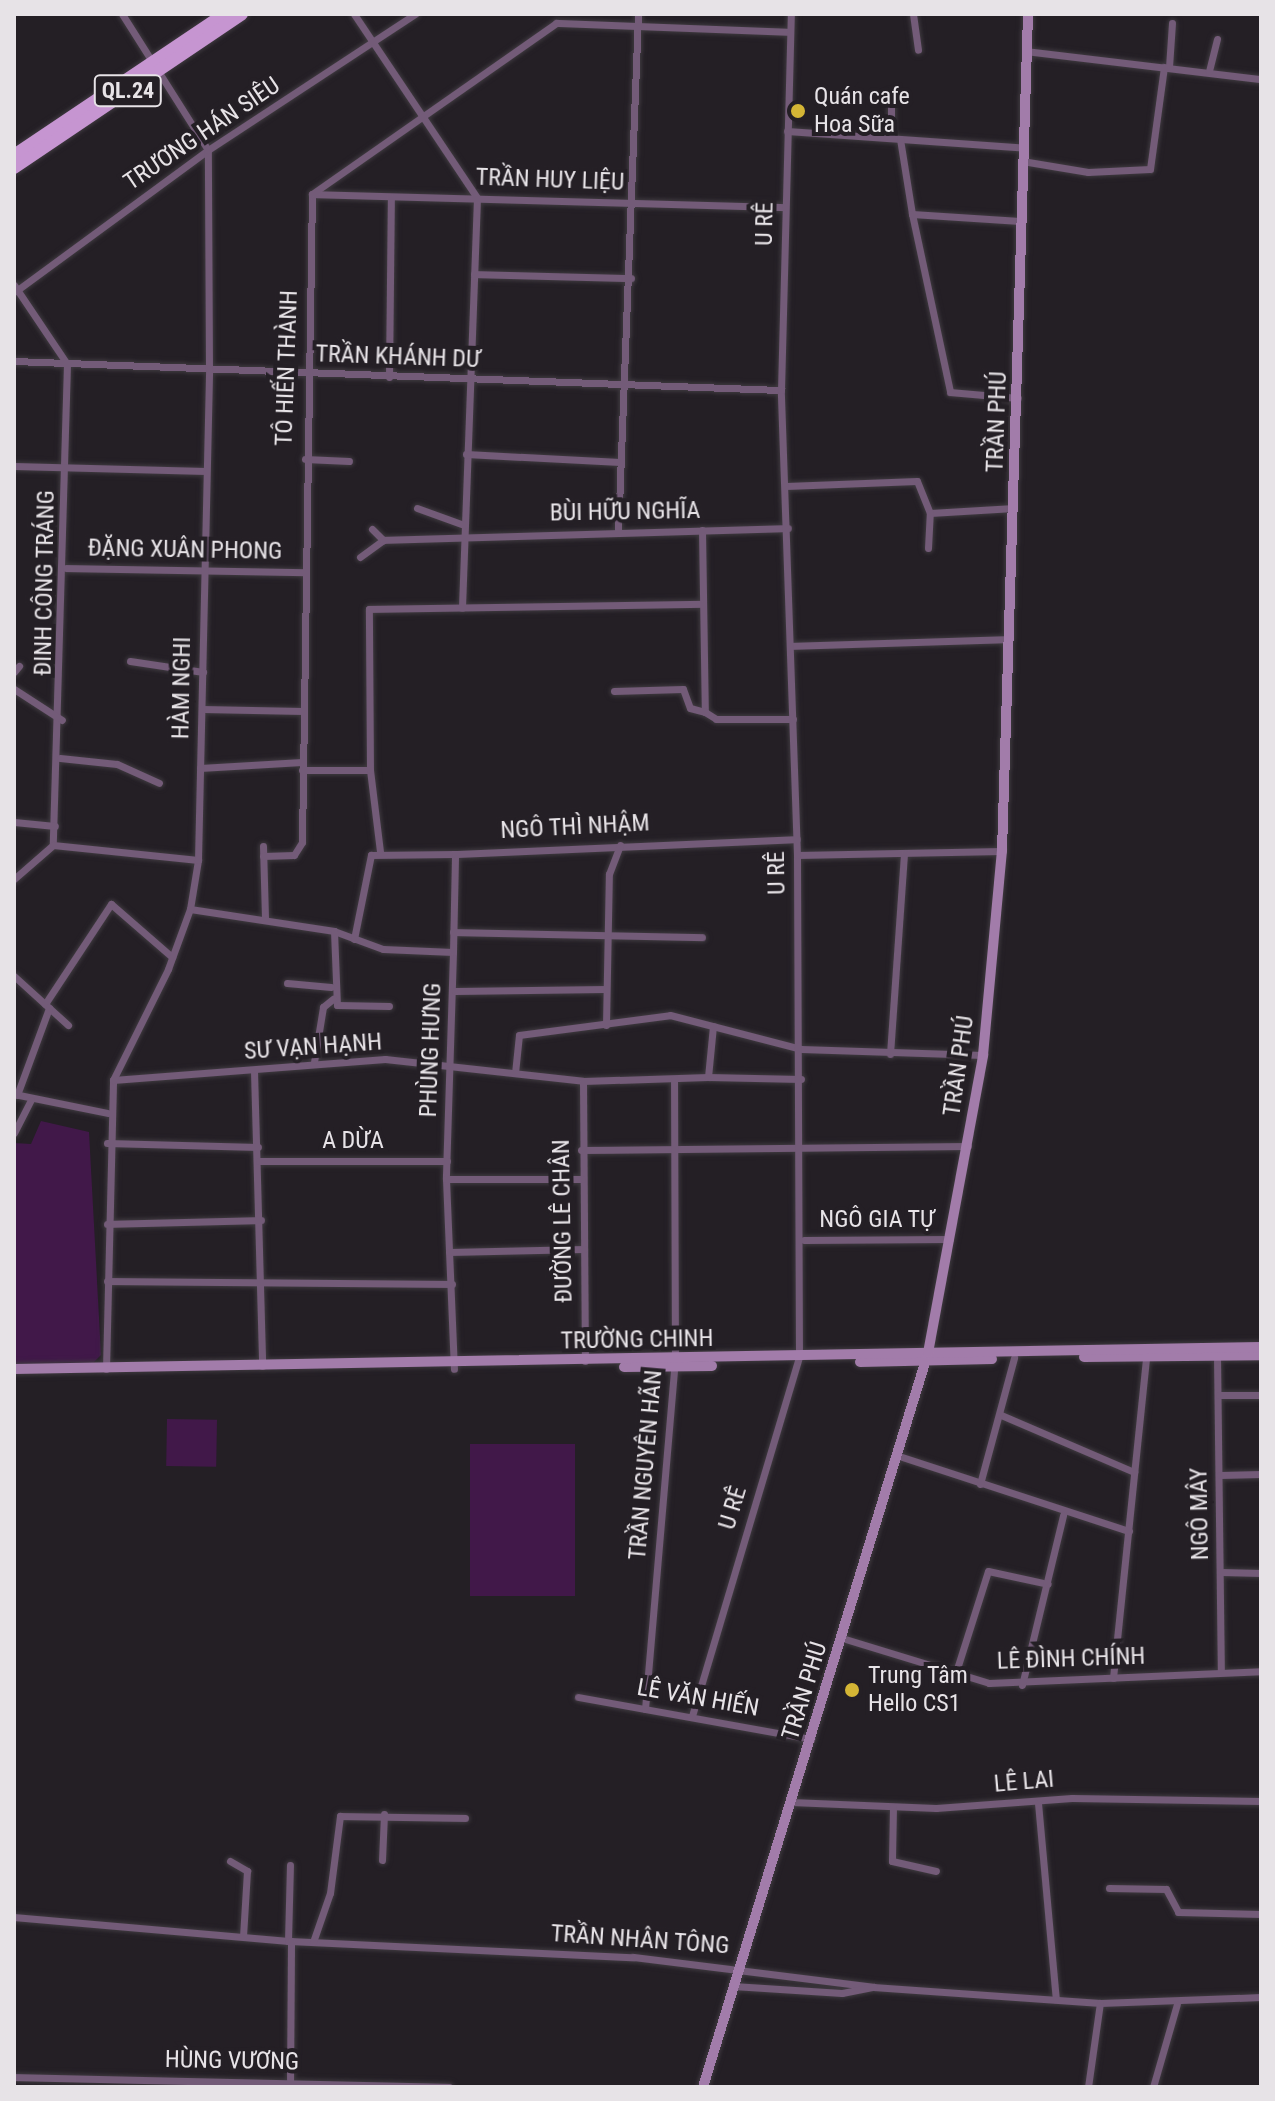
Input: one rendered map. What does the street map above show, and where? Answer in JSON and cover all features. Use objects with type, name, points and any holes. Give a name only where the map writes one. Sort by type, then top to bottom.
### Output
[{"type":"main road","name":"QL.24","points":[[14,168],[159,65],[224,14]]},
{"type":"main road","name":"QL.24","points":[[14,155],[242,14]]},
{"type":"street","name":"HÀM NGHI","points":[[106,1369],[107,1113],[113,1080],[172,957],[190,909],[198,860],[209,369],[208,150],[159,65],[122,14]]},
{"type":"street","points":[[354,14],[477,198],[462,608]]},
{"type":"street","name":"TRƯƠNG HÁN SIÊU","points":[[15,289],[208,150],[415,14]]},
{"type":"street","points":[[550,14],[556,23]]},
{"type":"street","points":[[618,532],[620,462],[629,387],[638,14]]},
{"type":"street","name":"U RÊ","points":[[692,1716],[798,1360],[804,1240],[801,1049],[788,528],[781,390],[791,14]]},
{"type":"street","points":[[913,14],[918,50]]},
{"type":"street","name":"TRẦN PHÚ","points":[[703,2087],[736,1966],[811,1739],[927,1357],[983,1055],[1002,851],[1018,398],[1018,147],[1028,14]]},
{"type":"street","points":[[312,194],[422,113],[556,23],[790,32]]},
{"type":"street","points":[[1019,160],[1088,172],[1150,169],[1172,23]]},
{"type":"street","points":[[1209,71],[1217,39]]},
{"type":"street","points":[[1025,51],[1261,79]]},
{"type":"street","points":[[891,95],[896,139],[950,392],[1018,398]]},
{"type":"street","points":[[787,131],[1018,147]]},
{"type":"street","name":"TRẦN HUY LIỆU","points":[[312,194],[785,207]]},
{"type":"street","name":"TÔ HIẾN THÀNH","points":[[263,856],[294,855],[302,842],[303,572],[312,194]]},
{"type":"street","points":[[389,377],[391,197]]},
{"type":"street","points":[[912,214],[1020,221]]},
{"type":"street","points":[[474,274],[631,278]]},
{"type":"street","points":[[15,289],[67,364]]},
{"type":"street","name":"TRẦN KHÁNH DƯ","points":[[14,361],[629,387],[781,390]]},
{"type":"street","name":"ĐINH CÔNG TRÁNG","points":[[53,845],[62,720],[67,364]]},
{"type":"street","points":[[466,454],[620,462]]},
{"type":"street","points":[[305,459],[349,461]]},
{"type":"street","points":[[14,466],[206,471]]},
{"type":"street","points":[[786,486],[917,481],[930,513],[928,548]]},
{"type":"street","points":[[417,508],[464,525]]},
{"type":"street","points":[[930,513],[1014,508]]},
{"type":"street","name":"BÙI HỮU NGHĨA","points":[[383,540],[463,535],[788,528]]},
{"type":"street","points":[[360,557],[383,540],[372,529]]},
{"type":"street","points":[[702,530],[705,712]]},
{"type":"street","name":"ĐẶNG XUÂN PHONG","points":[[66,568],[303,572]]},
{"type":"street","points":[[354,939],[367,862],[380,852],[370,770],[369,609],[702,604]]},
{"type":"street","points":[[791,646],[1009,639]]},
{"type":"street","points":[[130,661],[203,672]]},
{"type":"street","points":[[14,689],[62,720]]},
{"type":"street","points":[[614,691],[683,689],[690,708],[716,719],[793,719]]},
{"type":"street","points":[[202,709],[303,711]]},
{"type":"street","points":[[60,758],[117,764],[159,783]]},
{"type":"street","points":[[200,768],[302,766],[370,770]]},
{"type":"street","points":[[14,822],[55,826]]},
{"type":"street","name":"NGÔ THÌ NHẬM","points":[[380,852],[455,854],[797,839]]},
{"type":"street","points":[[14,879],[53,845],[198,860]]},
{"type":"street","points":[[606,1025],[609,874],[620,845]]},
{"type":"street","points":[[263,846],[265,918]]},
{"type":"street","points":[[797,855],[1002,851]]},
{"type":"street","points":[[890,1054],[904,853]]},
{"type":"street","points":[[453,952],[455,854]]},
{"type":"street","points":[[107,1113],[16,1095],[47,1006],[111,904],[172,957]]},
{"type":"street","name":"PHÙNG HƯNG","points":[[190,909],[265,918],[334,931],[383,949],[453,952],[455,991],[446,1179],[454,1367]]},
{"type":"street","points":[[333,999],[334,931]]},
{"type":"street","points":[[453,932],[609,932],[702,937]]},
{"type":"street","points":[[14,976],[68,1025]]},
{"type":"street","points":[[287,983],[331,987]]},
{"type":"street","points":[[455,991],[606,989]]},
{"type":"street","points":[[314,1062],[323,1007],[333,999],[389,1006]]},
{"type":"street","points":[[515,1073],[519,1035],[670,1015],[801,1049],[983,1055]]},
{"type":"street","points":[[708,1077],[713,1026]]},
{"type":"street","name":"SƯ VẠN HẠNH","points":[[113,1080],[254,1071],[314,1062],[385,1059],[583,1081],[708,1077],[801,1079]]},
{"type":"street","points":[[254,1071],[263,1282],[262,1366]]},
{"type":"street","name":"TRẦN NGUYÊN HÃN","points":[[645,1709],[674,1363],[674,1079]]},
{"type":"street","name":"ĐƯỜNG LÊ CHÂN","points":[[583,1081],[581,1150],[585,1361]]},
{"type":"street","points":[[14,1133],[31,1100]]},
{"type":"street","points":[[107,1143],[258,1147]]},
{"type":"street","points":[[581,1150],[802,1145],[968,1146]]},
{"type":"street","name":"A DỪA","points":[[259,1161],[447,1161]]},
{"type":"street","points":[[446,1179],[582,1179]]},
{"type":"street","points":[[107,1224],[261,1220]]},
{"type":"street","name":"NGÔ GIA TỰ","points":[[804,1240],[950,1239]]},
{"type":"street","points":[[449,1252],[584,1249]]},
{"type":"street","points":[[107,1281],[452,1284]]},
{"type":"street","name":"TRƯỜNG CHINH","points":[[14,1377],[1261,1347]]},
{"type":"street","name":"NGÔ MÂY","points":[[1217,1355],[1221,1671]]},
{"type":"street","name":"TRƯỜNG CHINH","points":[[927,1357],[1261,1355]]},
{"type":"street","points":[[1113,1678],[1146,1356]]},
{"type":"street","points":[[980,1484],[1014,1358]]},
{"type":"street","name":"TRƯỜNG CHINH","points":[[14,1369],[454,1367],[585,1361],[674,1363]]},
{"type":"street","points":[[1219,1395],[1261,1395]]},
{"type":"street","points":[[1001,1415],[1134,1472]]},
{"type":"street","points":[[899,1456],[1063,1515],[1129,1531]]},
{"type":"street","points":[[1220,1475],[1261,1474]]},
{"type":"street","points":[[1022,1685],[1063,1515]]},
{"type":"street","points":[[955,1675],[988,1571],[1048,1584]]},
{"type":"street","points":[[1221,1572],[1261,1573]]},
{"type":"street","name":"LÊ ĐÌNH CHÍNH","points":[[842,1638],[955,1675],[1022,1685],[1261,1671]]},
{"type":"street","name":"LÊ VĂN HIẾN","points":[[578,1697],[811,1739]]},
{"type":"street","name":"LÊ LAI","points":[[791,1802],[893,1807],[1261,1801]]},
{"type":"street","points":[[1038,1803],[1056,1999]]},
{"type":"street","points":[[893,1807],[892,1861],[936,1871]]},
{"type":"street","points":[[382,1860],[384,1814]]},
{"type":"street","points":[[313,1942],[330,1893],[340,1816],[384,1814],[465,1818]]},
{"type":"street","points":[[230,1861],[247,1871],[243,1936]]},
{"type":"street","points":[[290,1865],[290,2085]]},
{"type":"street","points":[[1109,1888],[1166,1889],[1178,1912],[1261,1914]]},
{"type":"street","name":"TRẦN NHÂN TÔNG","points":[[14,1917],[290,1941],[736,1966],[873,1987],[1100,2003],[1177,2004],[1261,1997]]},
{"type":"street","points":[[730,1986],[842,1993],[873,1987]]},
{"type":"street","points":[[1088,2087],[1100,2003]]},
{"type":"street","points":[[1153,2087],[1177,2004]]},
{"type":"street","name":"HÙNG VƯƠNG","points":[[14,2077],[449,2087]]},
{"type":"shaded area","points":[[41,1121],[89,1132],[101,1355],[93,1363],[14,1364],[14,1143],[31,1144]]},
{"type":"shaded area","points":[[167,1419],[217,1420],[216,1467],[166,1466]]},
{"type":"shaded area","points":[[470,1444],[575,1444],[575,1596],[470,1596]]},
{"type":"place","name":"Quán cafe Hoa Sữa","points":[[798,111]]},
{"type":"place","name":"Trung Tâm Hello CS1","points":[[852,1690]]}]
